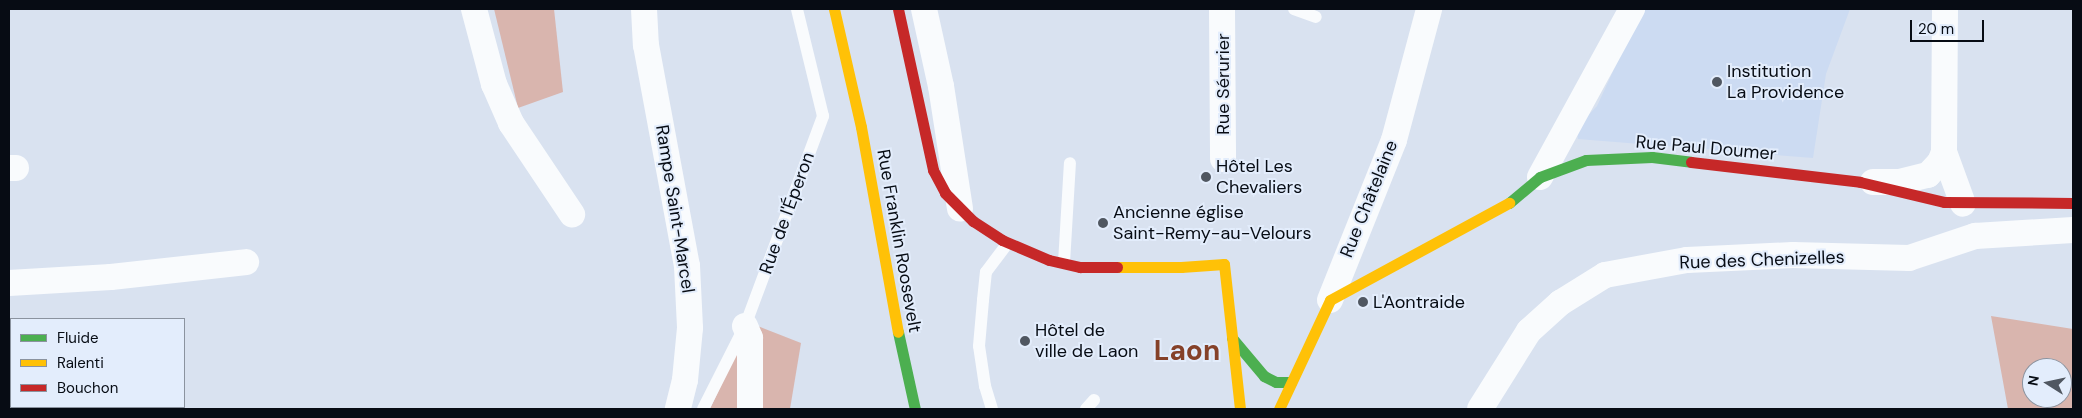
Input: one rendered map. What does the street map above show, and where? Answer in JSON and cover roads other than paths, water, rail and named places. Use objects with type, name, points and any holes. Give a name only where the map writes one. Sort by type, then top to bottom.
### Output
[{"type":"street","points":[[474,9],[494,84],[511,123],[572,214]]},
{"type":"street","name":"Rampe Saint-Marcel","points":[[644,9],[646,45],[688,266],[690,328],[685,380],[678,409]]},
{"type":"street","name":"Rue Franklin Roosevelt","points":[[834,9],[850,78],[905,369],[915,409]]},
{"type":"street","points":[[898,9],[933,170],[945,193],[973,220],[1008,243],[1049,260],[1064,264],[1091,267],[1181,267],[1224,264],[1240,409]]},
{"type":"street","points":[[924,9],[941,86],[960,209]]},
{"type":"street","name":"Rue Sérurier","points":[[1222,9],[1223,159]]},
{"type":"street","name":"Rue Châtelaine","points":[[1279,409],[1330,300],[1394,140],[1429,9]]},
{"type":"street","points":[[1540,177],[1632,9]]},
{"type":"street","points":[[1945,9],[1944,152],[1963,204]]},
{"type":"street","points":[[1860,182],[1900,182],[1928,175],[1940,162],[1944,152]]},
{"type":"street","name":"Rue Paul Doumer","points":[[1330,300],[1503,208],[1540,177],[1586,160],[1652,157],[1860,182],[1944,202],[1963,204],[2073,203]]},
{"type":"street","name":"Rue des Chenizelles","points":[[1480,409],[1529,330],[1560,302],[1605,275],[1687,260],[1793,255],[1909,258],[1975,236],[2073,230]]},
{"type":"street","points":[[9,283],[111,277],[246,262]]},
{"type":"street","points":[[745,326],[750,338],[750,409]]},
{"type":"street","points":[[1232,338],[1264,376],[1276,382],[1291,382]]},
{"type":"lane","name":"Rue de l'Éperon","points":[[703,409],[745,326],[823,116],[797,9]]},
{"type":"lane","points":[[1294,9],[1316,17]]},
{"type":"lane","points":[[1064,264],[1070,163]]},
{"type":"lane","points":[[992,409],[985,386],[979,346],[983,300],[986,272],[1008,243]]},
{"type":"place","name":"Institution La Providence","points":[[1717,82]]},
{"type":"place","name":"Hôtel Les Chevaliers","points":[[1206,177]]},
{"type":"place","name":"Ancienne église Saint-Remy-au-Velours","points":[[1103,223]]},
{"type":"place","name":"L'Aontraide","points":[[1363,302]]},
{"type":"place","name":"Hôtel de ville de Laon","points":[[1025,341]]},
{"type":"district","name":"Laon","points":[[1187,351]]}]
